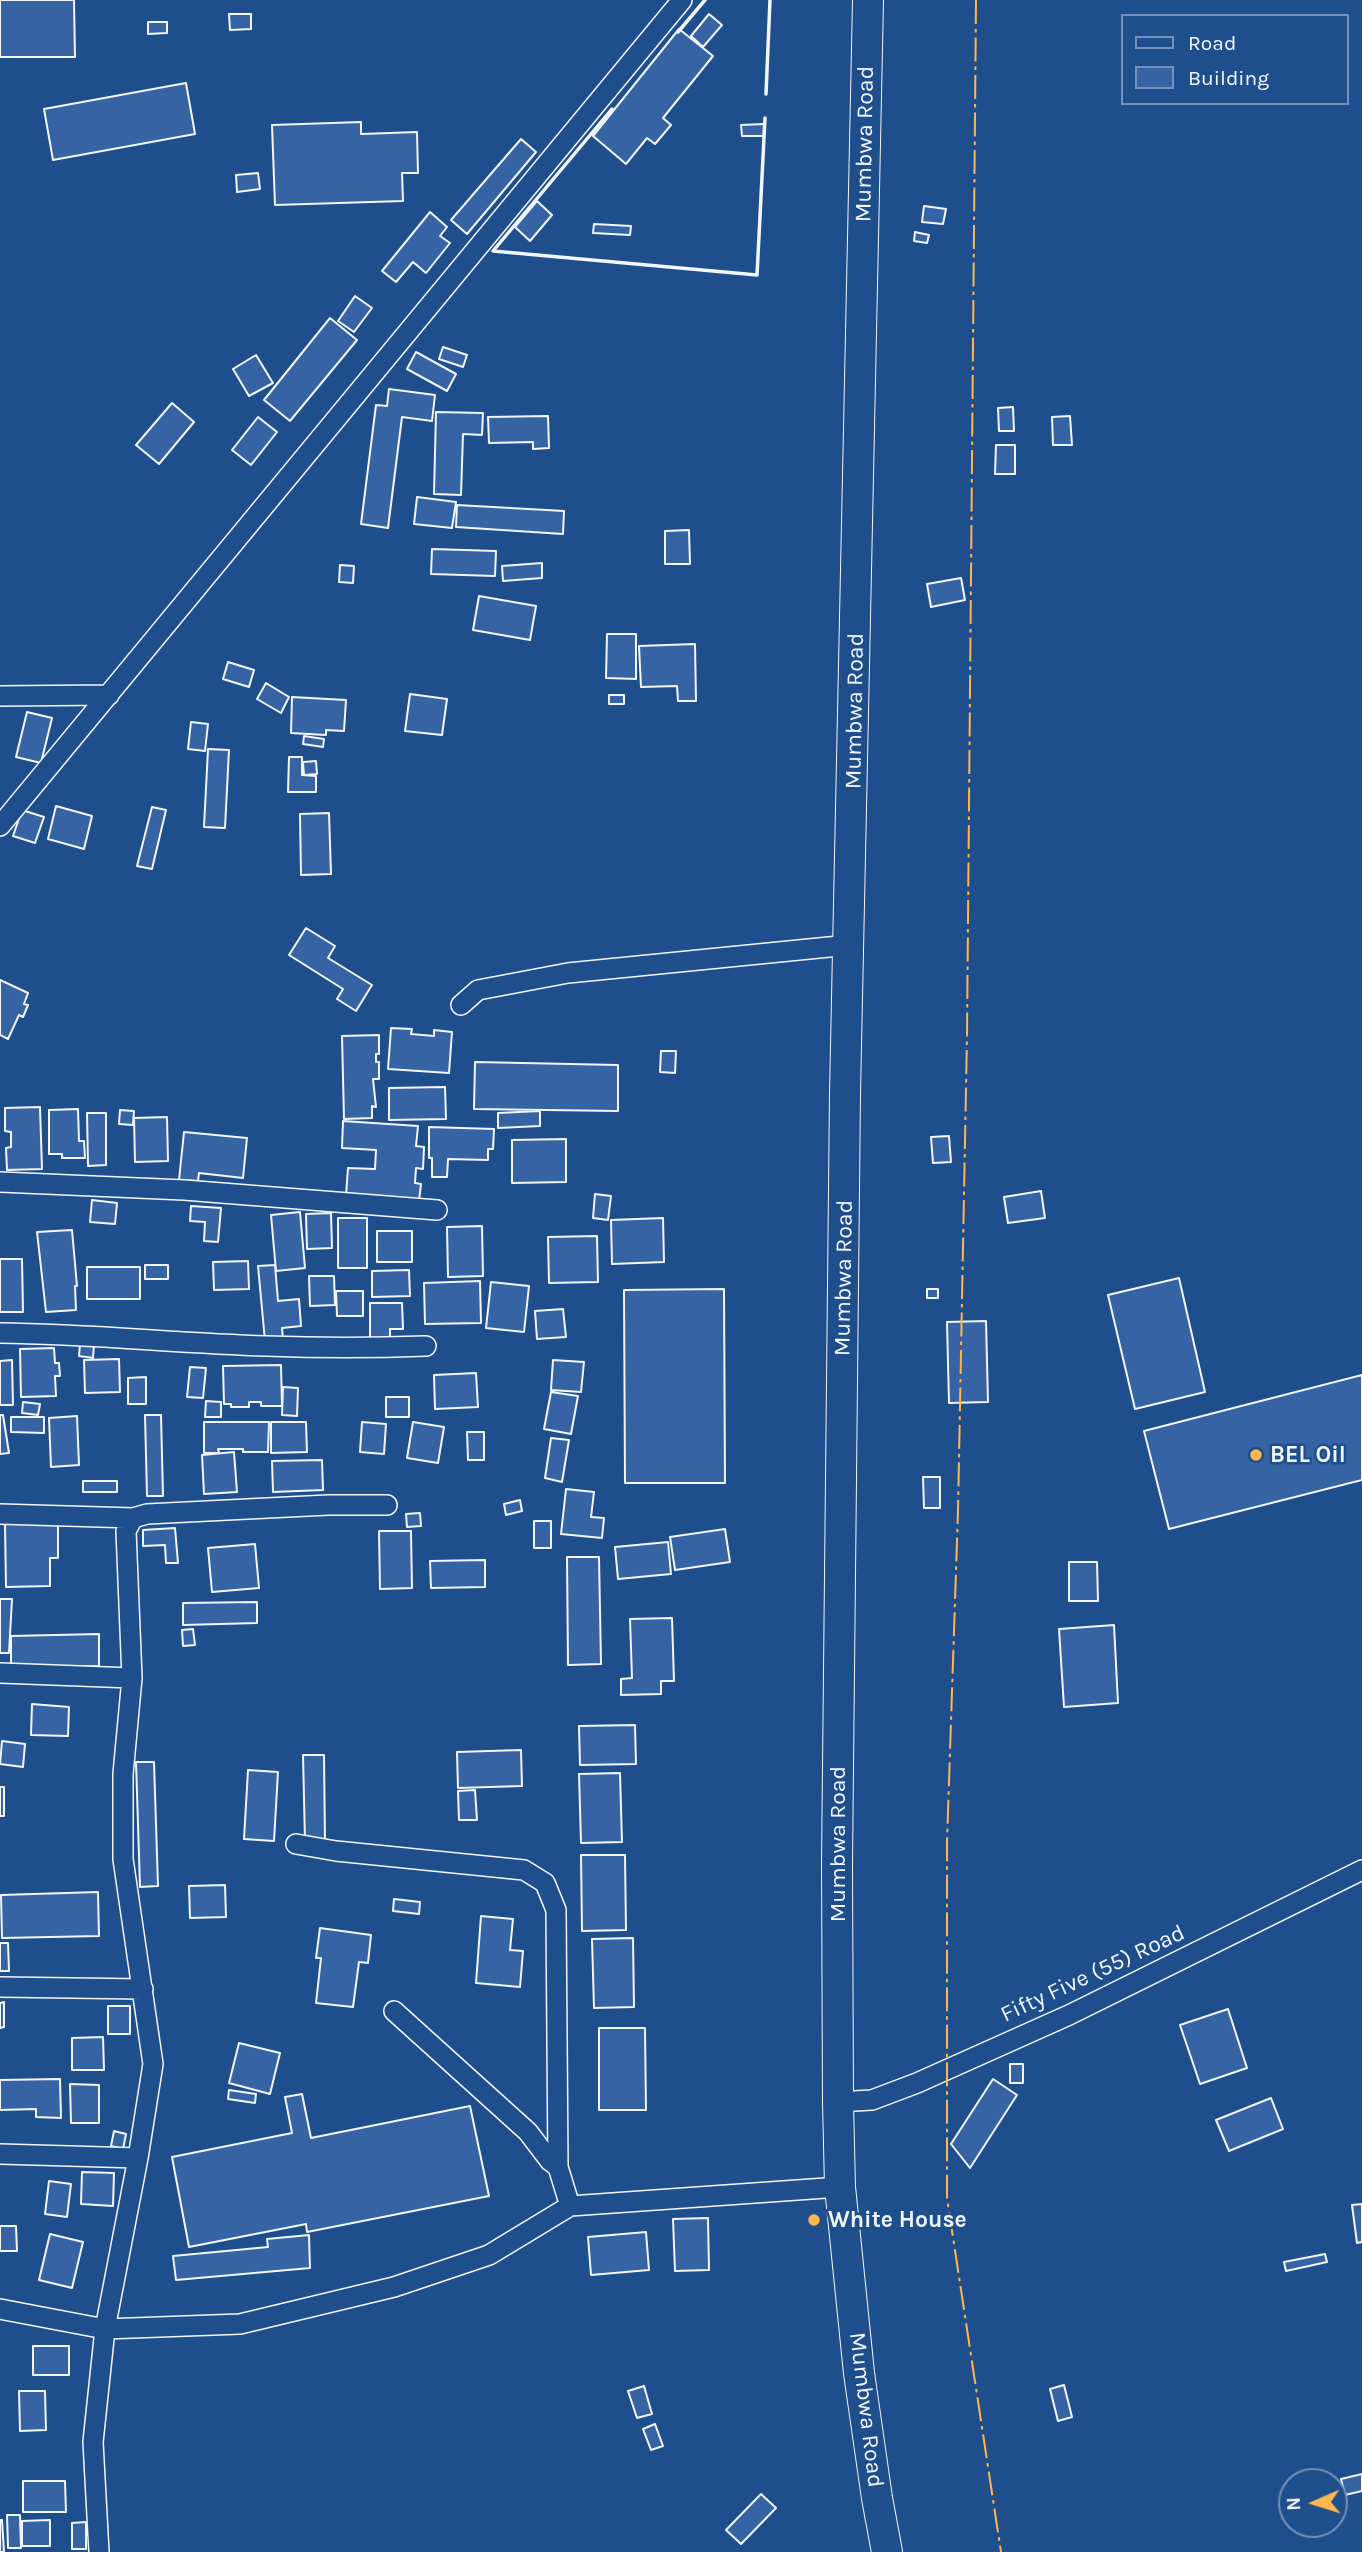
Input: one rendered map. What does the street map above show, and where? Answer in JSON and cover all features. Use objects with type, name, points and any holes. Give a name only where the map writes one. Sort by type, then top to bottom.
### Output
[{"type":"main road","name":"Mumbwa Road","points":[[868,0],[845,1093],[837,1864],[838,2102],[840,2187],[859,2373],[887,2552]]},
{"type":"street","points":[[0,826],[682,0]]},
{"type":"street","points":[[0,696],[109,695]]},
{"type":"street","points":[[461,1005],[478,990],[569,973],[849,946]]},
{"type":"street","points":[[0,1182],[184,1190],[437,1210]]},
{"type":"street","points":[[0,1333],[69,1334],[265,1346],[426,1346]]},
{"type":"street","points":[[0,1514],[133,1518],[147,1514],[328,1504],[387,1504]]},
{"type":"street","points":[[99,2552],[93,2442],[105,2329],[153,2064],[123,1859],[123,1774],[132,1678],[126,1531],[133,1518]]},
{"type":"street","points":[[0,1673],[132,1678]]},
{"type":"street","points":[[296,1844],[336,1851],[523,1870],[545,1883],[556,1910],[558,2167],[570,2206]]},
{"type":"street","name":"Fifty Five (55) Road","points":[[838,2102],[872,2100],[917,2083],[1069,2015],[1362,1870]]},
{"type":"street","points":[[0,1987],[143,1989]]},
{"type":"street","points":[[394,2011],[528,2132],[550,2161],[558,2167]]},
{"type":"street","points":[[0,2154],[138,2158]]},
{"type":"street","points":[[0,2309],[105,2329],[240,2324],[394,2287],[489,2255],[570,2206],[840,2187]]},
{"type":"building","points":[[0,0],[74,0],[75,57],[0,57]]},
{"type":"building","points":[[229,14],[251,14],[251,29],[230,30]]},
{"type":"building","points":[[709,14],[722,25],[703,47],[691,36]]},
{"type":"building","points":[[148,22],[167,22],[167,33],[148,34]]},
{"type":"building","points":[[679,29],[713,56],[663,118],[671,125],[655,144],[647,138],[626,164],[593,136]]},
{"type":"building","points":[[186,83],[195,134],[53,160],[44,109]]},
{"type":"building","points":[[361,122],[361,134],[417,132],[418,173],[402,173],[403,201],[275,205],[272,125]]},
{"type":"building","points":[[764,124],[764,136],[742,136],[741,125]]},
{"type":"building","points":[[521,139],[536,152],[467,234],[451,220]]},
{"type":"building","points":[[258,173],[260,189],[237,192],[236,175]]},
{"type":"building","points":[[537,201],[552,215],[530,241],[515,227]]},
{"type":"building","points":[[924,206],[946,209],[943,224],[922,222]]},
{"type":"building","points":[[430,212],[447,227],[440,236],[450,243],[426,273],[413,262],[396,282],[382,271]]},
{"type":"building","points":[[594,224],[631,226],[630,235],[593,233]]},
{"type":"building","points":[[915,232],[929,235],[927,243],[914,241]]},
{"type":"building","points":[[355,296],[372,308],[354,332],[338,321]]},
{"type":"building","points":[[330,318],[357,340],[290,421],[264,400]]},
{"type":"building","points":[[443,347],[467,355],[463,367],[439,359]]},
{"type":"building","points":[[416,352],[456,374],[447,391],[407,369]]},
{"type":"building","points":[[256,355],[273,383],[249,396],[233,369]]},
{"type":"building","points":[[389,389],[435,395],[432,421],[402,417],[388,528],[361,524],[376,405],[387,406]]},
{"type":"building","points":[[172,403],[194,422],[159,464],[136,445]]},
{"type":"building","points":[[1013,407],[1014,431],[999,431],[998,408]]},
{"type":"building","points":[[436,412],[483,413],[482,435],[463,434],[461,495],[434,494]]},
{"type":"building","points":[[548,416],[549,448],[533,449],[533,442],[489,443],[488,417]]},
{"type":"building","points":[[1070,416],[1072,445],[1053,445],[1052,417]]},
{"type":"building","points":[[258,417],[277,432],[251,465],[232,450]]},
{"type":"building","points":[[996,445],[1015,445],[1015,474],[995,474]]},
{"type":"building","points":[[417,497],[456,502],[452,528],[414,524]]},
{"type":"building","points":[[457,505],[564,511],[563,534],[456,527]]},
{"type":"building","points":[[689,530],[690,564],[665,564],[665,531]]},
{"type":"building","points":[[432,549],[496,551],[495,576],[431,574]]},
{"type":"building","points":[[542,563],[542,578],[503,581],[502,566]]},
{"type":"building","points":[[340,565],[354,566],[353,583],[339,582]]},
{"type":"building","points":[[961,578],[965,600],[931,607],[927,584]]},
{"type":"building","points":[[479,596],[536,606],[530,640],[473,630]]},
{"type":"building","points":[[607,634],[636,634],[636,679],[606,678]]},
{"type":"building","points":[[695,644],[696,701],[678,701],[677,686],[641,687],[639,646]]},
{"type":"building","points":[[228,662],[254,670],[249,687],[223,679]]},
{"type":"building","points":[[266,683],[289,697],[281,713],[257,699]]},
{"type":"building","points":[[410,694],[447,699],[442,735],[405,731]]},
{"type":"building","points":[[609,695],[624,695],[624,704],[609,704]]},
{"type":"building","points":[[292,697],[346,700],[344,731],[326,730],[326,735],[291,733]]},
{"type":"building","points":[[27,712],[52,718],[41,763],[16,757]]},
{"type":"building","points":[[191,722],[208,724],[205,751],[188,749]]},
{"type":"building","points":[[304,736],[324,739],[323,747],[303,744]]},
{"type":"building","points":[[208,749],[229,750],[225,828],[204,827]]},
{"type":"building","points":[[289,757],[302,757],[302,775],[316,776],[316,792],[288,792]]},
{"type":"building","points":[[316,761],[317,774],[304,775],[303,762]]},
{"type":"building","points":[[56,806],[92,816],[84,849],[48,839]]},
{"type":"building","points":[[152,807],[166,810],[152,869],[137,866]]},
{"type":"building","points":[[22,810],[44,817],[35,843],[13,836]]},
{"type":"building","points":[[329,813],[331,874],[301,875],[300,814]]},
{"type":"building","points":[[306,928],[335,946],[328,958],[372,985],[356,1011],[337,999],[343,989],[289,955]]},
{"type":"building","points":[[0,980],[28,993],[24,1004],[28,1005],[23,1017],[19,1015],[8,1039],[0,1035]]},
{"type":"building","points":[[391,1028],[412,1029],[411,1034],[434,1036],[434,1030],[452,1032],[449,1073],[388,1069]]},
{"type":"building","points":[[379,1035],[376,1062],[379,1062],[379,1079],[373,1079],[376,1107],[372,1106],[372,1118],[344,1119],[342,1036]]},
{"type":"building","points":[[661,1051],[676,1051],[675,1073],[660,1072]]},
{"type":"building","points":[[475,1062],[618,1065],[618,1111],[474,1109]]},
{"type":"building","points":[[445,1087],[446,1119],[389,1120],[389,1088]]},
{"type":"building","points":[[40,1107],[42,1169],[7,1170],[6,1148],[11,1147],[11,1132],[5,1131],[5,1108]]},
{"type":"building","points":[[78,1109],[79,1141],[84,1141],[85,1158],[62,1158],[62,1154],[49,1154],[49,1110]]},
{"type":"building","points":[[120,1110],[134,1111],[133,1125],[119,1124]]},
{"type":"building","points":[[540,1111],[540,1126],[498,1128],[498,1113]]},
{"type":"building","points":[[87,1113],[106,1113],[106,1165],[88,1166]]},
{"type":"building","points":[[167,1117],[168,1161],[135,1162],[134,1118]]},
{"type":"building","points":[[343,1121],[418,1126],[416,1146],[424,1147],[423,1169],[416,1168],[415,1183],[421,1184],[419,1201],[346,1196],[348,1168],[375,1169],[376,1150],[342,1148]]},
{"type":"building","points":[[429,1127],[494,1129],[493,1149],[488,1149],[488,1160],[448,1159],[447,1177],[432,1177]]},
{"type":"building","points":[[184,1132],[247,1138],[243,1178],[199,1173],[198,1181],[179,1180]]},
{"type":"building","points":[[949,1136],[951,1162],[933,1163],[931,1137]]},
{"type":"building","points":[[566,1139],[566,1182],[512,1183],[512,1140]]},
{"type":"building","points":[[1041,1191],[1045,1218],[1008,1223],[1004,1197]]},
{"type":"building","points":[[595,1194],[611,1196],[608,1220],[593,1218]]},
{"type":"building","points":[[92,1200],[117,1203],[115,1224],[90,1222]]},
{"type":"building","points":[[191,1206],[221,1208],[218,1242],[204,1241],[205,1222],[190,1221]]},
{"type":"building","points":[[300,1212],[305,1268],[276,1271],[271,1215]]},
{"type":"building","points":[[331,1213],[332,1248],[307,1249],[306,1214]]},
{"type":"building","points":[[338,1218],[367,1218],[367,1268],[338,1268]]},
{"type":"building","points":[[663,1218],[664,1262],[612,1264],[611,1220]]},
{"type":"building","points":[[482,1226],[483,1276],[448,1277],[447,1227]]},
{"type":"building","points":[[72,1230],[77,1286],[76,1310],[46,1312],[37,1232]]},
{"type":"building","points":[[377,1231],[412,1231],[412,1262],[377,1262]]},
{"type":"building","points":[[597,1236],[598,1282],[549,1283],[548,1237]]},
{"type":"building","points":[[0,1259],[22,1259],[23,1312],[0,1312]]},
{"type":"building","points":[[248,1261],[249,1289],[214,1290],[213,1262]]},
{"type":"building","points":[[145,1265],[168,1265],[168,1279],[145,1279]]},
{"type":"building","points":[[275,1265],[278,1301],[299,1299],[301,1326],[282,1328],[283,1339],[265,1341],[258,1266]]},
{"type":"building","points":[[87,1267],[140,1267],[140,1299],[87,1299]]},
{"type":"building","points":[[409,1270],[410,1296],[372,1297],[372,1271]]},
{"type":"building","points":[[309,1276],[334,1276],[335,1305],[310,1306]]},
{"type":"building","points":[[1179,1278],[1205,1392],[1135,1409],[1108,1295]]},
{"type":"building","points":[[480,1281],[481,1323],[425,1324],[424,1283]]},
{"type":"building","points":[[491,1282],[529,1286],[524,1332],[486,1328]]},
{"type":"building","points":[[724,1289],[725,1483],[625,1483],[624,1290]]},
{"type":"building","points":[[927,1289],[938,1289],[938,1298],[927,1298]]},
{"type":"building","points":[[336,1291],[363,1291],[363,1316],[337,1316]]},
{"type":"building","points":[[370,1303],[402,1303],[403,1329],[390,1329],[390,1343],[370,1343]]},
{"type":"building","points":[[563,1309],[566,1337],[537,1339],[535,1311]]},
{"type":"building","points":[[986,1321],[988,1402],[949,1403],[947,1322]]},
{"type":"building","points":[[80,1344],[94,1345],[93,1358],[79,1356]]},
{"type":"building","points":[[54,1348],[55,1363],[59,1363],[60,1376],[55,1376],[56,1396],[21,1397],[20,1349]]},
{"type":"building","points":[[119,1359],[120,1392],[85,1393],[84,1360]]},
{"type":"building","points":[[12,1360],[13,1405],[0,1405],[0,1361]]},
{"type":"building","points":[[553,1360],[584,1362],[581,1392],[551,1390]]},
{"type":"building","points":[[281,1365],[282,1406],[261,1406],[261,1402],[249,1402],[249,1407],[231,1407],[231,1404],[224,1404],[223,1366]]},
{"type":"building","points":[[190,1367],[206,1368],[203,1398],[187,1397]]},
{"type":"building","points":[[476,1373],[478,1407],[435,1409],[434,1375]]},
{"type":"building","name":"BEL Oil","points":[[1362,1375],[1362,1480],[1169,1529],[1144,1431]]},
{"type":"building","points":[[146,1377],[146,1404],[128,1404],[128,1378]]},
{"type":"building","points":[[283,1387],[298,1388],[297,1416],[282,1415]]},
{"type":"building","points":[[551,1392],[578,1396],[571,1434],[544,1429]]},
{"type":"building","points":[[386,1397],[409,1397],[409,1417],[386,1417]]},
{"type":"building","points":[[206,1401],[221,1402],[221,1417],[205,1417]]},
{"type":"building","points":[[23,1402],[40,1404],[38,1415],[22,1413]]},
{"type":"building","points":[[0,1415],[3,1415],[9,1453],[0,1454]]},
{"type":"building","points":[[145,1415],[161,1415],[163,1496],[147,1496]]},
{"type":"building","points":[[77,1416],[79,1465],[51,1467],[49,1418]]},
{"type":"building","points":[[11,1417],[44,1417],[44,1433],[11,1432]]},
{"type":"building","points":[[204,1422],[269,1422],[268,1452],[218,1449],[219,1453],[204,1453]]},
{"type":"building","points":[[271,1422],[306,1422],[307,1452],[271,1453]]},
{"type":"building","points":[[362,1422],[386,1424],[384,1454],[360,1452]]},
{"type":"building","points":[[413,1422],[444,1427],[438,1463],[407,1458]]},
{"type":"building","points":[[467,1432],[484,1432],[484,1460],[468,1460]]},
{"type":"building","points":[[551,1438],[569,1440],[562,1482],[545,1478]]},
{"type":"building","points":[[234,1452],[237,1492],[204,1494],[202,1455]]},
{"type":"building","points":[[322,1460],[323,1490],[273,1492],[272,1461]]},
{"type":"building","points":[[923,1477],[940,1477],[940,1508],[924,1508]]},
{"type":"building","points":[[83,1481],[117,1481],[117,1492],[83,1492]]},
{"type":"building","points":[[566,1489],[594,1492],[591,1517],[604,1518],[602,1538],[561,1534]]},
{"type":"building","points":[[520,1500],[522,1511],[506,1515],[504,1504]]},
{"type":"building","points":[[420,1513],[421,1526],[407,1527],[406,1514]]},
{"type":"building","points":[[534,1521],[551,1521],[551,1548],[534,1548]]},
{"type":"building","points":[[58,1523],[58,1558],[50,1558],[50,1586],[6,1587],[5,1524]]},
{"type":"building","points":[[175,1528],[178,1563],[166,1563],[165,1545],[143,1546],[143,1530]]},
{"type":"building","points":[[725,1529],[730,1562],[675,1570],[670,1537]]},
{"type":"building","points":[[379,1531],[411,1531],[412,1588],[380,1589]]},
{"type":"building","points":[[668,1542],[671,1574],[618,1579],[615,1547]]},
{"type":"building","points":[[255,1544],[259,1588],[212,1592],[208,1548]]},
{"type":"building","points":[[567,1557],[599,1557],[601,1664],[568,1665]]},
{"type":"building","points":[[485,1560],[485,1587],[431,1588],[430,1561]]},
{"type":"building","points":[[1069,1562],[1097,1562],[1098,1601],[1069,1601]]},
{"type":"building","points":[[0,1599],[12,1599],[9,1653],[0,1653]]},
{"type":"building","points":[[257,1602],[257,1623],[183,1625],[183,1603]]},
{"type":"building","points":[[672,1618],[674,1681],[661,1681],[661,1694],[621,1695],[621,1679],[632,1678],[630,1619]]},
{"type":"building","points":[[1114,1625],[1118,1703],[1064,1707],[1059,1629]]},
{"type":"building","points":[[193,1629],[195,1645],[183,1646],[182,1630]]},
{"type":"building","points":[[99,1634],[99,1666],[11,1668],[11,1636]]},
{"type":"building","points":[[32,1704],[69,1707],[68,1736],[31,1735]]},
{"type":"building","points":[[635,1725],[636,1764],[580,1765],[579,1726]]},
{"type":"building","points":[[2,1741],[25,1744],[23,1767],[0,1764]]},
{"type":"building","points":[[521,1750],[522,1786],[458,1788],[457,1752]]},
{"type":"building","points":[[303,1755],[324,1755],[325,1841],[305,1841]]},
{"type":"building","points":[[136,1762],[154,1762],[158,1886],[140,1887]]},
{"type":"building","points":[[248,1770],[278,1772],[274,1841],[244,1839]]},
{"type":"building","points":[[620,1773],[622,1842],[581,1843],[579,1774]]},
{"type":"building","points":[[0,1787],[4,1787],[4,1816],[0,1816]]},
{"type":"building","points":[[475,1790],[477,1820],[459,1820],[458,1791]]},
{"type":"building","points":[[581,1855],[625,1855],[626,1930],[582,1931]]},
{"type":"building","points":[[225,1885],[226,1917],[190,1918],[189,1886]]},
{"type":"building","points":[[98,1892],[99,1936],[2,1938],[1,1895]]},
{"type":"building","points":[[394,1899],[420,1902],[419,1914],[393,1911]]},
{"type":"building","points":[[481,1916],[513,1919],[510,1950],[523,1951],[520,1987],[476,1983]]},
{"type":"building","points":[[320,1928],[371,1935],[368,1963],[359,1962],[353,2007],[316,2003],[321,1958],[316,1958]]},
{"type":"building","points":[[633,1938],[634,2007],[594,2008],[592,1939]]},
{"type":"building","points":[[0,1943],[8,1943],[9,1971],[0,1971]]},
{"type":"building","points":[[4,2002],[4,2027],[0,2028],[0,2003]]},
{"type":"building","points":[[108,2006],[130,2006],[130,2034],[108,2034]]},
{"type":"building","points":[[1228,2009],[1247,2068],[1200,2084],[1180,2025]]},
{"type":"building","points":[[599,2028],[645,2028],[646,2110],[599,2110]]},
{"type":"building","points":[[103,2037],[104,2070],[72,2070],[72,2038]]},
{"type":"building","points":[[239,2043],[280,2053],[270,2094],[229,2083]]},
{"type":"building","points":[[1010,2064],[1023,2064],[1023,2083],[1010,2083]]},
{"type":"building","points":[[60,2079],[61,2118],[36,2117],[36,2109],[0,2110],[0,2080]]},
{"type":"building","points":[[993,2079],[1017,2095],[970,2168],[951,2144]]},
{"type":"building","points":[[70,2084],[99,2085],[99,2123],[71,2123]]},
{"type":"building","points":[[229,2090],[256,2094],[255,2103],[228,2099]]},
{"type":"building","points":[[302,2094],[311,2138],[470,2106],[489,2196],[307,2232],[306,2224],[189,2247],[172,2157],[292,2133],[285,2097]]},
{"type":"building","points":[[1271,2098],[1283,2129],[1229,2151],[1216,2120]]},
{"type":"building","points":[[114,2131],[126,2134],[123,2149],[111,2146]]},
{"type":"building","points":[[82,2172],[114,2173],[113,2206],[81,2204]]},
{"type":"building","points":[[49,2181],[71,2184],[67,2217],[45,2214]]},
{"type":"building","points":[[1362,2204],[1362,2242],[1357,2243],[1352,2205]]},
{"type":"building","points":[[708,2218],[709,2270],[675,2271],[673,2219]]},
{"type":"building","points":[[0,2226],[16,2226],[17,2251],[0,2251]]},
{"type":"building","points":[[646,2232],[649,2270],[591,2275],[588,2237]]},
{"type":"building","points":[[50,2234],[83,2242],[72,2288],[39,2280]]},
{"type":"building","points":[[309,2235],[310,2268],[176,2280],[173,2256],[268,2247],[267,2239]]},
{"type":"building","points":[[1325,2254],[1327,2262],[1286,2271],[1284,2262]]},
{"type":"building","points":[[33,2346],[69,2346],[69,2375],[33,2375]]},
{"type":"building","points":[[1064,2385],[1072,2417],[1058,2421],[1050,2389]]},
{"type":"building","points":[[644,2386],[652,2414],[637,2418],[628,2391]]},
{"type":"building","points":[[19,2391],[45,2391],[46,2430],[20,2431]]},
{"type":"building","points":[[655,2424],[663,2446],[651,2450],[643,2429]]},
{"type":"building","points":[[1362,2474],[1362,2491],[1348,2494],[1348,2477]]},
{"type":"building","points":[[23,2481],[65,2481],[66,2512],[23,2512]]},
{"type":"building","points":[[761,2494],[776,2508],[741,2544],[726,2530]]},
{"type":"building","points":[[7,2515],[20,2515],[21,2548],[8,2548]]},
{"type":"building","points":[[2,2520],[4,2552],[0,2552]]},
{"type":"building","points":[[50,2520],[50,2546],[22,2546],[22,2521]]},
{"type":"building","points":[[86,2522],[86,2549],[72,2549],[72,2523]]},
{"type":"wall","points":[[678,32],[705,0]]},
{"type":"wall","points":[[766,94],[770,0]]},
{"type":"wall","points":[[612,109],[493,251],[757,275],[765,118]]},
{"type":"power","points":[[976,0],[967,1036],[958,1511],[947,1842],[947,2198],[1001,2552]]},
{"type":"place","name":"BEL Oil","points":[[1256,1455]]},
{"type":"place","name":"White House","points":[[814,2220]]}]
